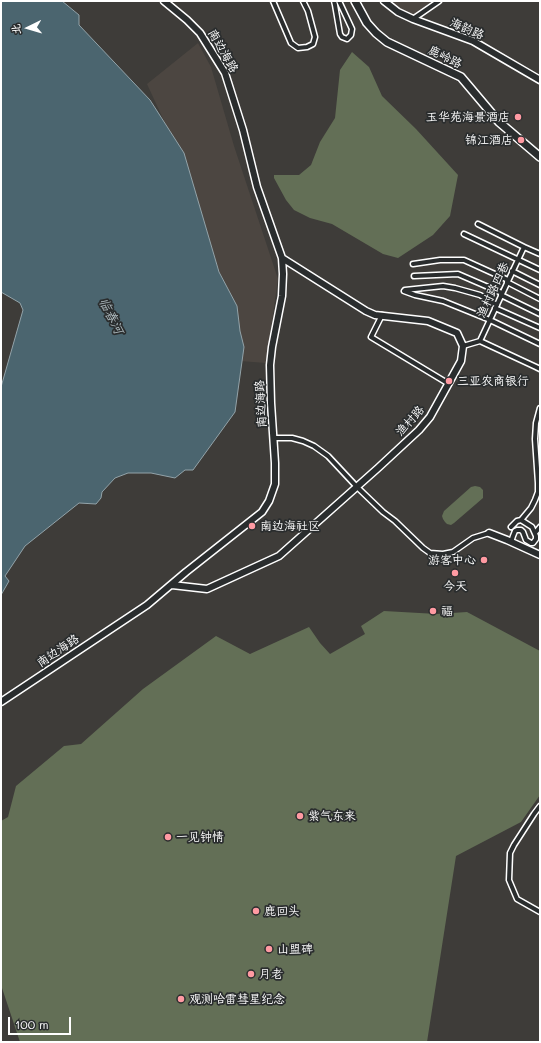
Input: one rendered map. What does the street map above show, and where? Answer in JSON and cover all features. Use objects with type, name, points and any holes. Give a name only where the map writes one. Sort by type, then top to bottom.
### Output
[{"type":"main road","name":"南边海路","points":[[1,702],[147,605],[262,512],[269,501],[275,484],[270,365],[282,296],[282,258],[258,187],[243,130],[225,73],[200,33],[164,1]]},
{"type":"main road","name":"鹿岭路","points":[[355,1],[367,23],[376,33],[387,42],[461,77],[499,122],[540,157]]},
{"type":"main road","name":"海韵路","points":[[384,1],[398,12],[413,19],[473,41],[540,80]]},
{"type":"main road","points":[[282,258],[366,311],[375,315],[428,321],[456,333],[463,346]]},
{"type":"main road","name":"渔村路","points":[[172,585],[207,589],[279,556],[419,430],[430,417],[449,384],[461,361],[463,346]]},
{"type":"main road","points":[[489,533],[540,555]]},
{"type":"street","points":[[273,1],[291,43],[298,48],[307,48],[313,44],[315,36],[308,11],[303,1]]},
{"type":"street","points":[[334,1],[336,5],[340,34],[342,37],[347,39],[352,36],[352,29],[339,1]]},
{"type":"street","points":[[413,19],[439,1]]},
{"type":"street","points":[[478,224],[540,254]]},
{"type":"street","points":[[464,234],[540,270]]},
{"type":"street","name":"渔村路四巷","points":[[480,341],[524,247]]},
{"type":"street","points":[[413,264],[440,260],[464,260],[508,281],[540,299]]},
{"type":"street","points":[[512,271],[540,285]]},
{"type":"street","points":[[414,276],[458,274],[502,294],[540,314]]},
{"type":"street","points":[[540,328],[496,306],[480,296],[455,288],[443,286],[404,291],[443,301],[490,320],[540,344]]},
{"type":"street","points":[[382,315],[371,337],[449,384]]},
{"type":"street","points":[[463,346],[480,341],[540,369]]},
{"type":"street","points":[[511,526],[517,521],[521,520],[531,508],[538,492],[535,439],[536,423],[540,408]]},
{"type":"street","points":[[274,438],[292,438],[302,441],[314,446],[328,456],[382,512],[395,521],[430,553],[444,554],[453,552],[473,538],[489,533]]},
{"type":"street","points":[[511,542],[515,531],[517,530],[521,530],[526,540],[531,543],[536,540],[535,532],[532,527],[521,520]]},
{"type":"street","points":[[535,532],[540,527]]},
{"type":"street","points":[[540,806],[510,853],[509,880],[517,899],[540,912]]},
{"type":"shaded area","points":[[384,1],[432,1],[413,16],[398,11]]},
{"type":"shaded area","points":[[198,43],[211,67],[234,146],[278,279],[266,363],[240,361],[235,318],[183,162],[147,84]]},
{"type":"green space","points":[[352,52],[369,67],[382,96],[416,129],[458,175],[450,216],[433,235],[398,258],[383,254],[332,224],[310,218],[294,210],[286,200],[274,178],[274,175],[299,175],[311,165],[320,142],[335,118],[340,70]]},
{"type":"green space","points":[[471,487],[480,487],[483,490],[483,498],[454,523],[451,525],[447,524],[442,516],[444,511]]},
{"type":"green space","points":[[384,611],[437,614],[467,612],[540,651],[540,795],[521,822],[456,856],[427,1042],[20,1042],[1,985],[1,821],[8,817],[16,786],[64,746],[81,744],[143,689],[216,636],[250,654],[309,627],[330,654],[365,634],[361,626]]},
{"type":"water","name":"临春河","points":[[1,1],[62,1],[79,15],[79,25],[150,100],[184,153],[219,272],[237,306],[240,331],[244,347],[235,412],[193,470],[185,470],[175,478],[151,473],[128,473],[115,478],[102,492],[101,498],[96,504],[79,503],[25,546],[5,576],[9,581],[1,595],[1,387],[23,310],[20,303],[1,292]]},
{"type":"place","name":"玉华苑海景酒店","points":[[518,117]]},
{"type":"place","name":"锦江酒店","points":[[521,140]]},
{"type":"place","name":"三亚农商银行","points":[[449,381]]},
{"type":"place","name":"南边海社区","points":[[252,526]]},
{"type":"place","name":"游客中心","points":[[484,560]]},
{"type":"place","name":"今天","points":[[455,573]]},
{"type":"place","name":"福","points":[[433,611]]},
{"type":"place","name":"紫气东来","points":[[300,816]]},
{"type":"place","name":"一见钟情","points":[[168,837]]},
{"type":"place","name":"鹿回头","points":[[256,911]]},
{"type":"place","name":"山盟碑","points":[[269,949]]},
{"type":"place","name":"月老","points":[[251,974]]},
{"type":"place","name":"观测哈雷彗星纪念","points":[[181,999]]}]
